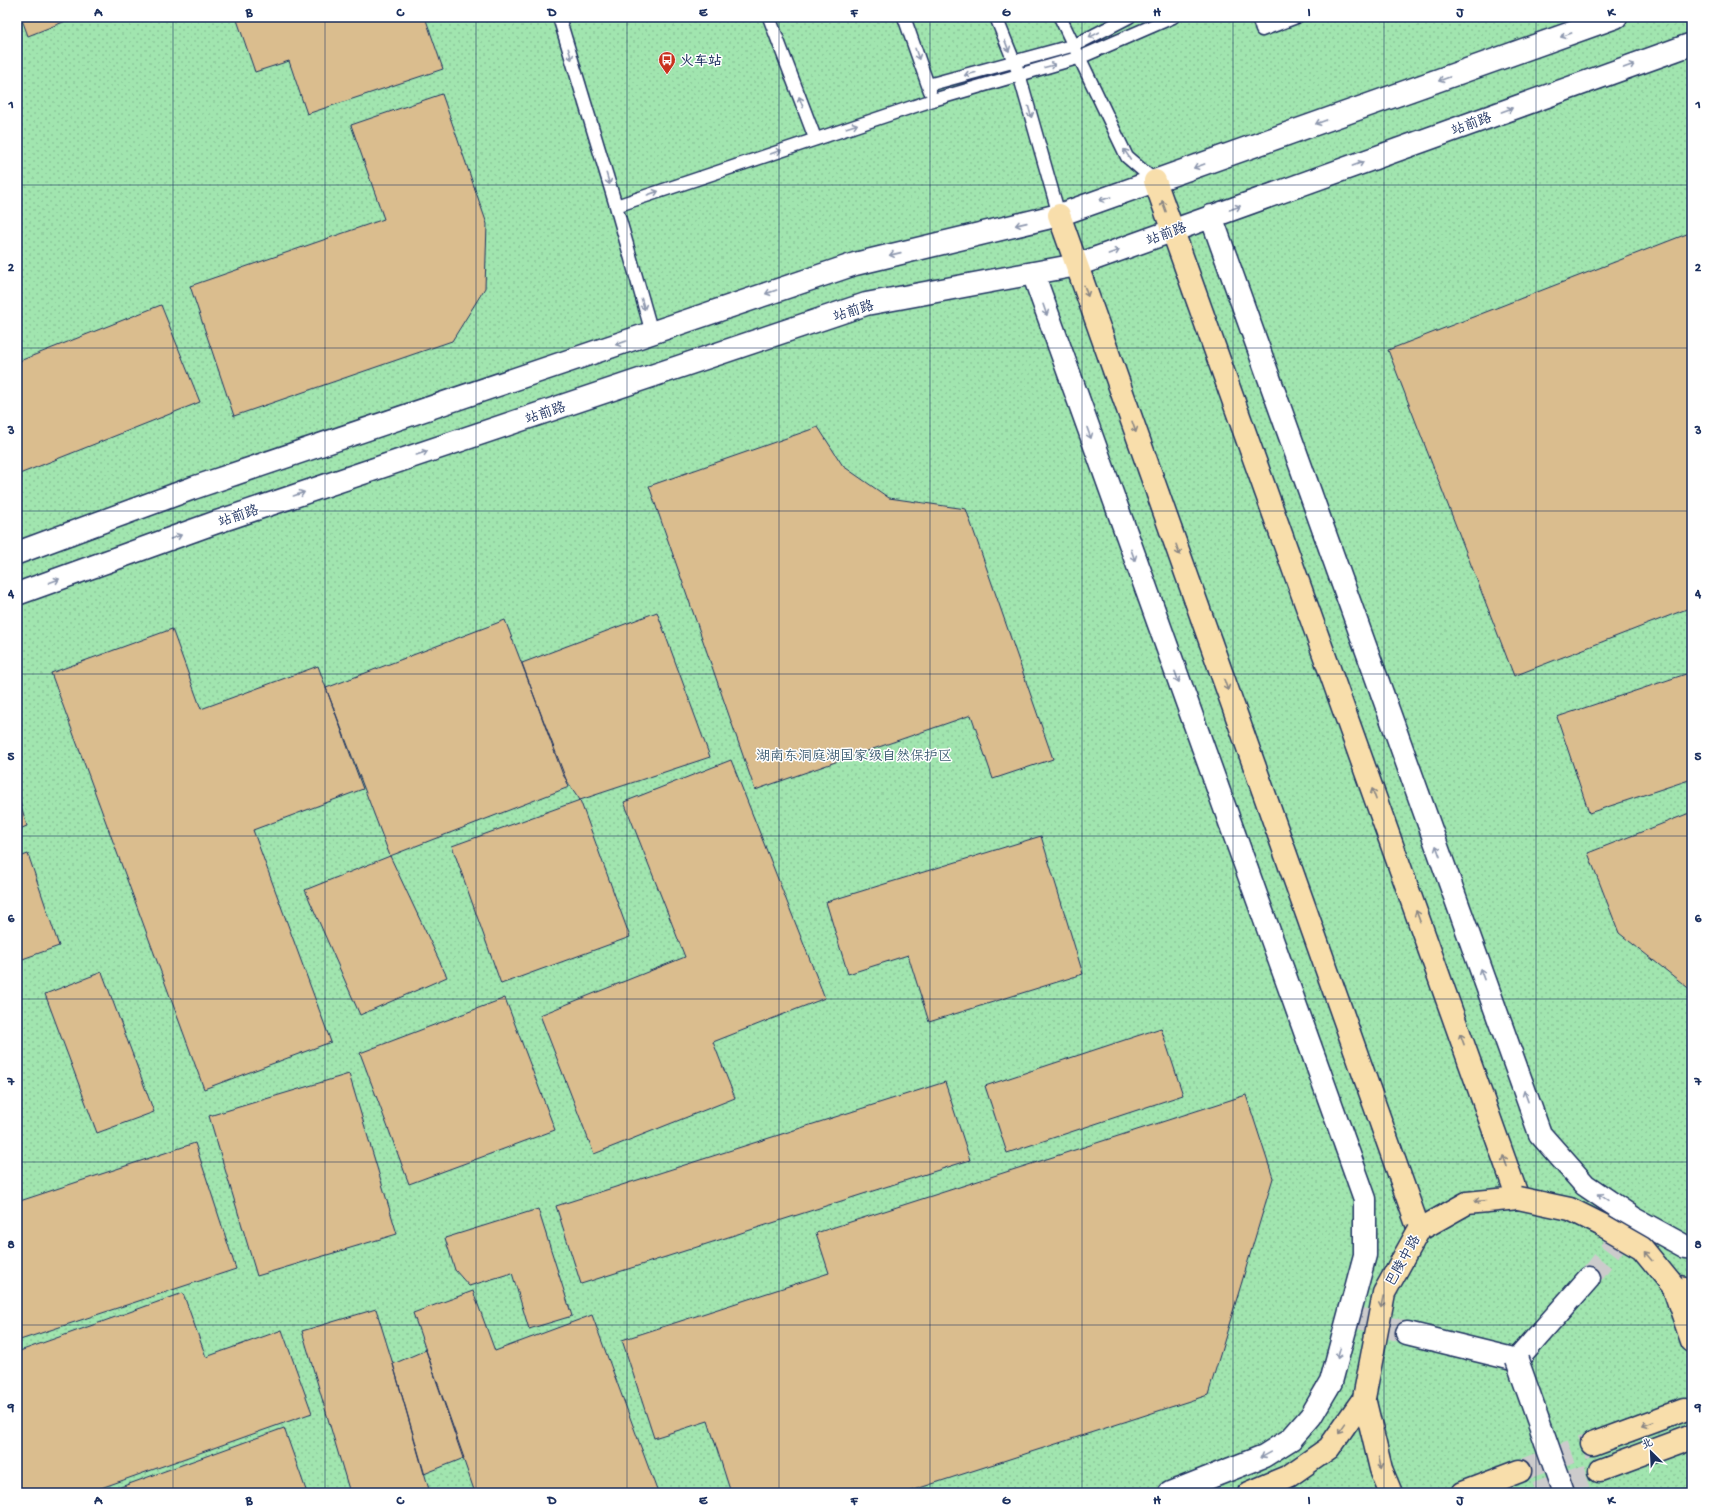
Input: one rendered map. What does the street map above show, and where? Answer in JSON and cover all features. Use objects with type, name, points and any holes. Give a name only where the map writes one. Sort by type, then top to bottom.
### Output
[{"type":"main road","points":[[17,553],[193,488],[855,264],[1059,215],[1616,17]]},
{"type":"main road","name":"站前路","points":[[17,594],[214,523],[866,304],[1077,265],[1692,44]]},
{"type":"main road","points":[[1155,181],[1518,1198]]},
{"type":"main road","points":[[1059,215],[1419,1230]]},
{"type":"main road","points":[[1211,216],[1540,1134],[1586,1185],[1635,1219],[1686,1247],[1692,1248]]},
{"type":"main road","points":[[1033,273],[1365,1199],[1365,1255],[1330,1382],[1311,1416],[1291,1439],[1264,1456],[1170,1493]]},
{"type":"main road","name":"巴陵中路","points":[[1249,1493],[1289,1476],[1329,1448],[1364,1398],[1384,1293],[1419,1230],[1467,1203],[1518,1198],[1570,1208],[1642,1248],[1683,1288]]},
{"type":"main road","points":[[1517,1360],[1589,1278]]},
{"type":"main road","points":[[1683,1288],[1692,1341]]},
{"type":"main road","points":[[1407,1332],[1517,1360]]},
{"type":"main road","points":[[1517,1360],[1564,1493]]},
{"type":"main road","points":[[1364,1398],[1381,1469],[1391,1493]]},
{"type":"main road","points":[[1592,1444],[1684,1410]]},
{"type":"main road","points":[[1600,1470],[1692,1436]]},
{"type":"main road","points":[[1462,1493],[1520,1471]]},
{"type":"lane","points":[[558,17],[616,206],[652,333]]},
{"type":"lane","points":[[769,17],[815,138]]},
{"type":"lane","points":[[904,17],[933,100]]},
{"type":"lane","points":[[996,17],[1019,74],[1059,215]]},
{"type":"lane","points":[[1060,17],[1081,57],[1127,156],[1155,181]]},
{"type":"lane","points":[[928,85],[1075,45],[1128,17]]},
{"type":"lane","points":[[616,206],[815,138],[933,100],[1081,57],[1156,20],[1173,17]]},
{"type":"lane","points":[[1258,17],[1262,30],[1297,17]]},
{"type":"green space","name":"湖南东洞庭湖国家级自然保护区","points":[[17,17],[1692,17],[1692,1493],[17,1493]]},
{"type":"building","points":[[21,17],[76,17],[28,36]]},
{"type":"building","points":[[236,17],[425,17],[443,69],[307,114],[289,61],[255,72]]},
{"type":"building","points":[[442,94],[487,224],[485,288],[452,341],[234,416],[190,286],[384,219],[351,125]]},
{"type":"building","points":[[1692,232],[1692,607],[1514,676],[1388,350]]},
{"type":"building","points":[[161,305],[200,402],[17,475],[17,362]]},
{"type":"building","points":[[818,427],[843,466],[889,498],[966,509],[1053,759],[993,779],[971,715],[755,790],[649,486]]},
{"type":"building","points":[[657,612],[710,757],[580,800],[563,775],[522,663]]},
{"type":"building","points":[[505,620],[569,787],[390,856],[326,688]]},
{"type":"building","points":[[172,629],[201,709],[318,666],[363,789],[253,830],[331,1042],[204,1089],[51,673]]},
{"type":"building","points":[[1692,672],[1692,779],[1589,813],[1557,717]]},
{"type":"building","points":[[731,760],[825,998],[713,1042],[735,1098],[594,1154],[540,1015],[685,957],[624,802]]},
{"type":"building","points":[[17,792],[27,826],[17,830]]},
{"type":"building","points":[[580,800],[630,937],[501,984],[452,846]]},
{"type":"building","points":[[1692,812],[1692,991],[1619,933],[1588,853]]},
{"type":"building","points":[[1041,836],[1083,974],[929,1022],[908,955],[848,974],[826,902]]},
{"type":"building","points":[[28,854],[59,946],[17,961],[17,858]]},
{"type":"building","points":[[390,856],[447,977],[360,1015],[305,890]]},
{"type":"building","points":[[102,972],[154,1112],[97,1133],[45,994]]},
{"type":"building","points":[[505,998],[555,1130],[409,1184],[360,1053]]},
{"type":"building","points":[[1161,1028],[1183,1095],[1007,1153],[985,1086]]},
{"type":"building","points":[[349,1074],[397,1234],[257,1276],[209,1116]]},
{"type":"building","points":[[945,1082],[970,1160],[581,1284],[556,1206]]},
{"type":"building","points":[[1246,1095],[1273,1178],[1208,1395],[904,1493],[731,1493],[708,1421],[654,1438],[622,1340],[829,1273],[816,1233]]},
{"type":"building","points":[[195,1143],[236,1269],[17,1341],[17,1202]]},
{"type":"building","points":[[538,1209],[572,1316],[529,1329],[512,1273],[469,1286],[455,1270],[445,1238]]},
{"type":"building","points":[[473,1291],[495,1351],[592,1315],[658,1493],[475,1493],[413,1313]]},
{"type":"building","points":[[183,1293],[206,1357],[282,1330],[312,1413],[87,1493],[17,1493],[17,1352]]},
{"type":"building","points":[[376,1309],[430,1493],[350,1493],[302,1331]]},
{"type":"building","points":[[426,1350],[464,1458],[424,1474],[393,1364]]},
{"type":"building","points":[[284,1428],[307,1493],[104,1493]]},
{"type":"tunnel","points":[[1589,1278],[1632,1222]]},
{"type":"tunnel","points":[[1350,1315],[1407,1333]]},
{"type":"tunnel","points":[[1520,1471],[1592,1444]]},
{"type":"tunnel","points":[[1536,1493],[1600,1470]]},
{"type":"place","name":"火车站","points":[[667,75]]}]
